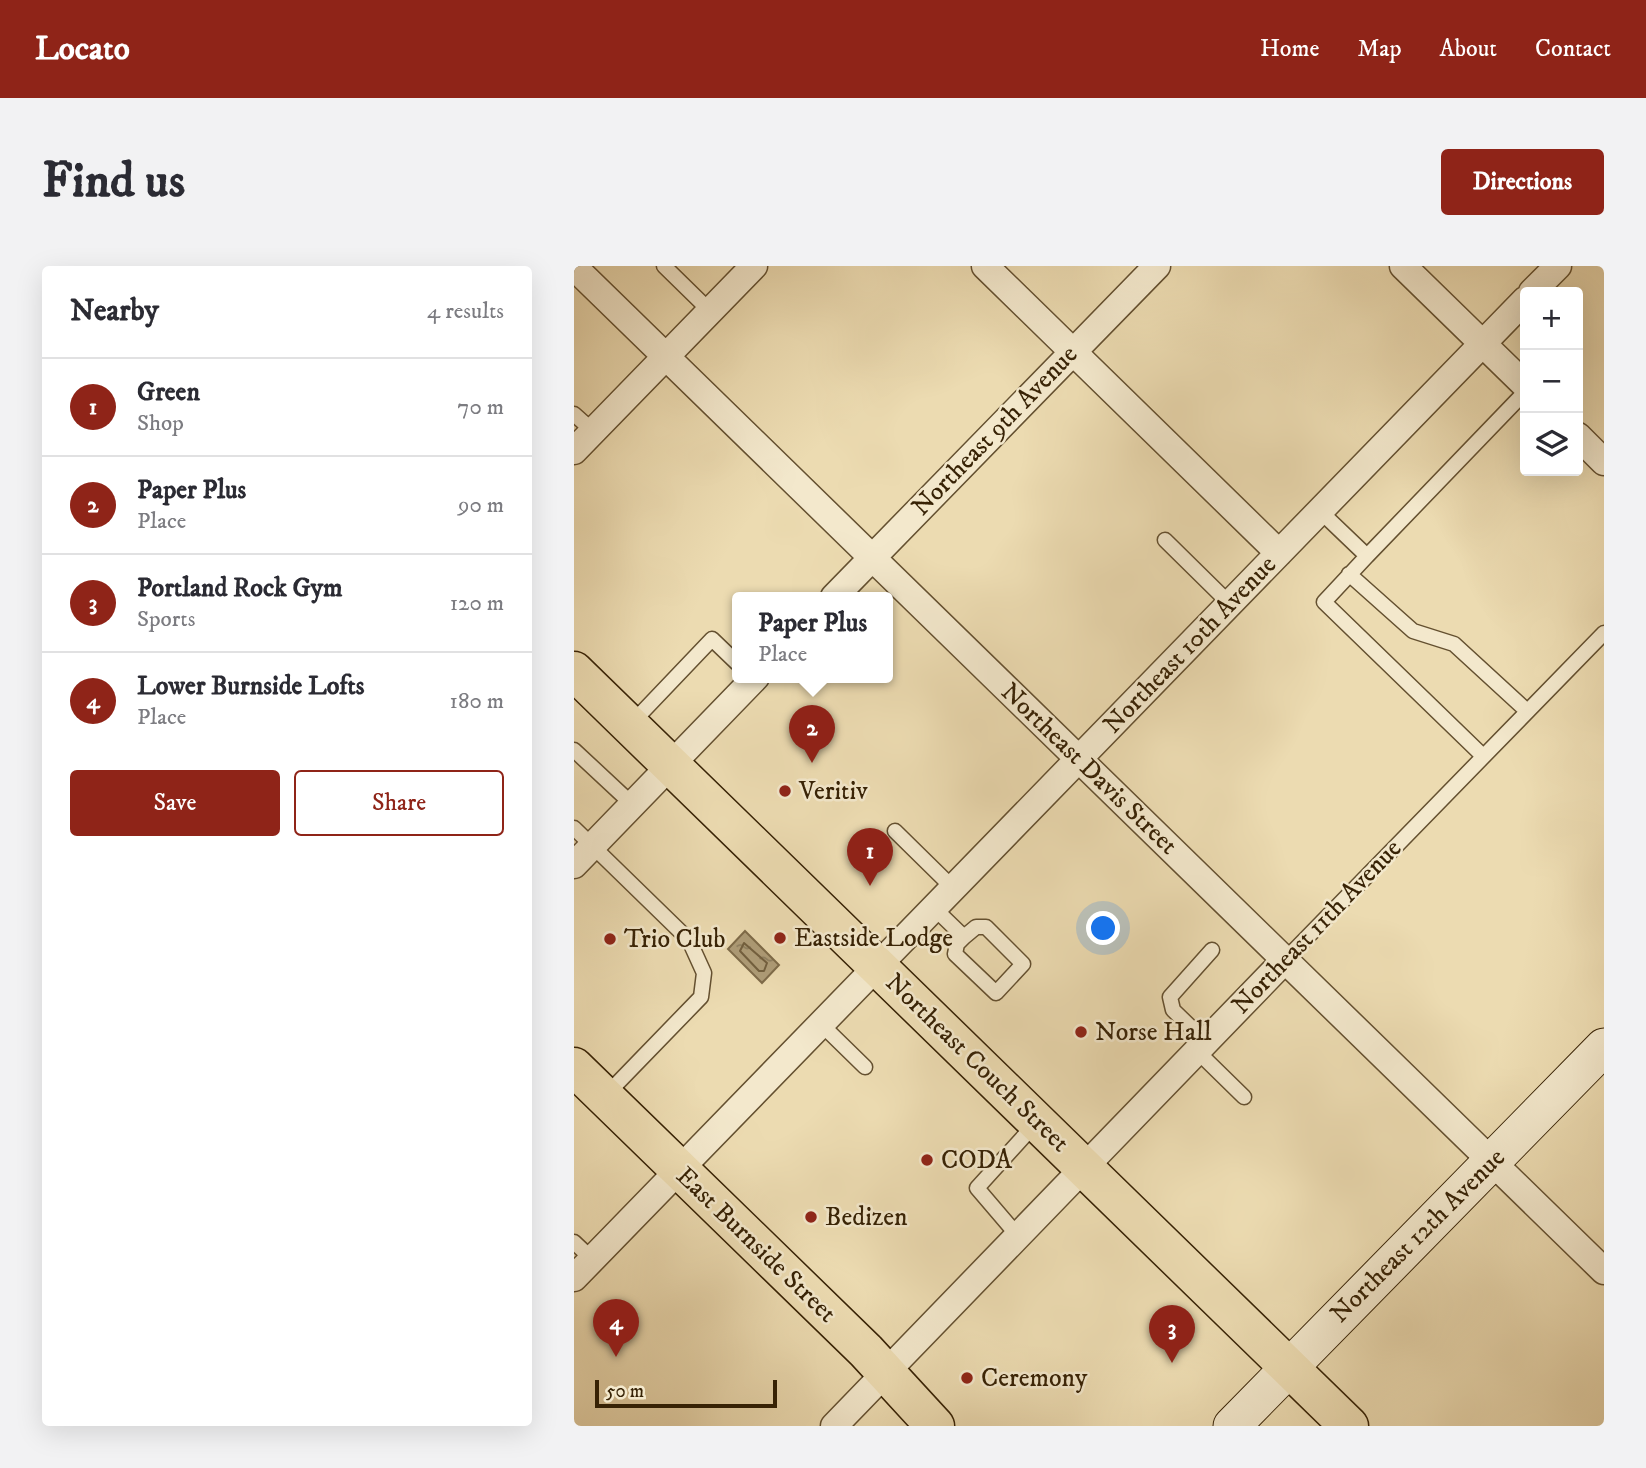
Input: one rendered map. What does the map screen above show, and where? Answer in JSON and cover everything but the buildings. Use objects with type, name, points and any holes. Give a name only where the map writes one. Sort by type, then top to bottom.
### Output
[{"type":"main road","name":"Northeast Couch Street","points":[[576,675],[1349,1426]]},
{"type":"main road","name":"Northeast 12th Avenue","points":[[1232,1426],[1604,1046]]},
{"type":"main road","name":"East Burnside Street","points":[[587,1084],[679,1170],[935,1426]]},
{"type":"street","points":[[574,451],[584,423],[666,357],[754,266]]},
{"type":"street","points":[[985,266],[1279,553]]},
{"type":"street","name":"Northeast 9th Avenue","points":[[839,592],[1157,266]]},
{"type":"street","points":[[1403,266],[1520,380]]},
{"type":"street","points":[[1537,287],[1558,266]]},
{"type":"street","name":"Northeast Davis Street","points":[[575,270],[1604,1271]]},
{"type":"street","name":"Northeast 10th Avenue","points":[[580,1260],[679,1170],[1520,305]]},
{"type":"street","points":[[1583,441],[1604,462]]},
{"type":"street","points":[[574,865],[583,837],[633,805],[741,683]]},
{"type":"street","name":"Northeast 11th Avenue","points":[[834,1426],[1285,960]]},
{"type":"lane","points":[[664,266],[710,311]]},
{"type":"lane","points":[[1483,756],[1324,602],[1520,397]]},
{"type":"lane","points":[[1320,511],[1367,556]]},
{"type":"lane","points":[[1165,540],[1230,604]]},
{"type":"lane","points":[[1349,575],[1413,631],[1454,645],[1527,711]]},
{"type":"lane","name":"Northeast 11th Avenue","points":[[1285,960],[1604,632]]},
{"type":"lane","points":[[630,725],[712,639],[732,658]]},
{"type":"lane","points":[[574,750],[633,805]]},
{"type":"lane","points":[[895,831],[953,888]]},
{"type":"lane","points":[[583,837],[689,940],[701,959],[705,985],[701,997],[587,1084]]},
{"type":"lane","points":[[934,908],[964,937]]},
{"type":"lane","points":[[976,928],[986,928],[1023,964],[996,993],[955,954],[957,944],[964,937],[976,928]]},
{"type":"lane","points":[[1212,950],[1170,997],[1172,1010],[1244,1097]]},
{"type":"lane","points":[[821,1024],[865,1067]]},
{"type":"lane","points":[[1018,1236],[977,1188],[1037,1122]]},
{"type":"water","points":[[745,931],[779,965],[762,983],[728,949]]},
{"type":"place","name":"Paper Plus","points":[[812,763]]},
{"type":"place","name":"Veritiv","points":[[785,791]]},
{"type":"place","name":"Green","points":[[870,886]]},
{"type":"place","name":"Eastside Lodge","points":[[780,938]]},
{"type":"place","name":"Trio Club","points":[[610,939]]},
{"type":"place","name":"Norse Hall","points":[[1081,1032]]},
{"type":"place","name":"CODA","points":[[927,1160]]},
{"type":"place","name":"Bedizen","points":[[811,1217]]},
{"type":"place","name":"Lower Burnside Lofts","points":[[616,1357]]},
{"type":"place","name":"Portland Rock Gym","points":[[1172,1363]]},
{"type":"place","name":"Ceremony","points":[[967,1378]]}]
